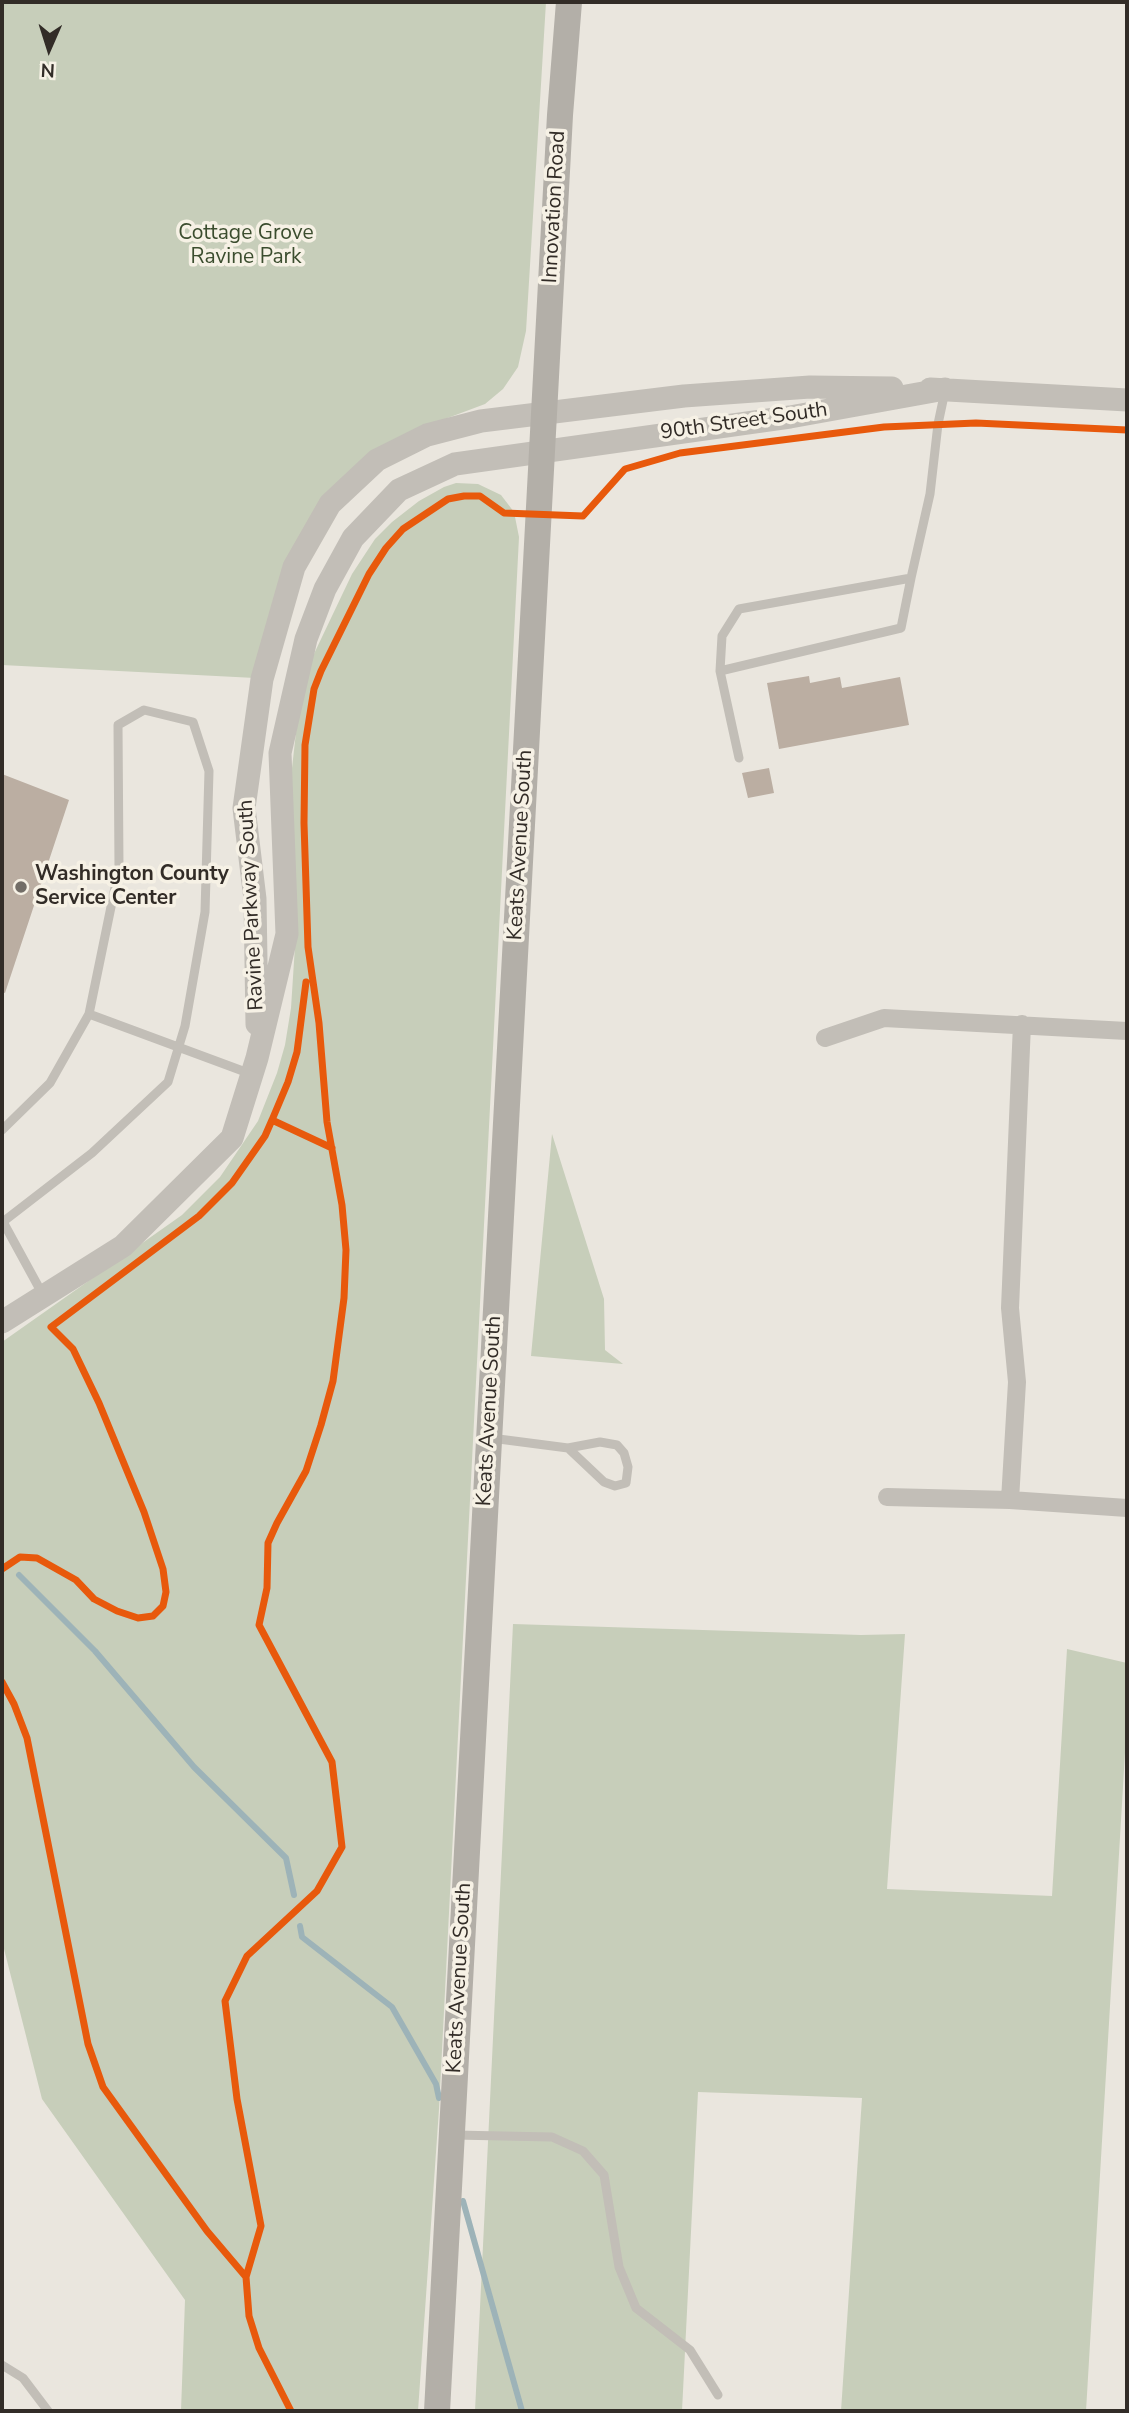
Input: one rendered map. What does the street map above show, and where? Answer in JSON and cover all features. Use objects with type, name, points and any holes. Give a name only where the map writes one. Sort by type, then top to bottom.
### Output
[{"type":"main road","name":"Innovation Road","points":[[545,412],[560,115],[569,2]]},
{"type":"main road","name":"Keats Avenue South","points":[[437,2411],[545,412]]},
{"type":"street","name":"90th Street South","points":[[545,412],[684,396],[810,387],[945,389],[1127,400]]},
{"type":"street","name":"90th Street South","points":[[543,451],[790,417],[945,389]]},
{"type":"street","name":"Ravine Parkway South","points":[[255,1066],[255,899],[244,808],[262,679],[294,567],[330,504],[377,460],[427,435],[481,421],[545,412]]},
{"type":"street","name":"Ravine Parkway South","points":[[2,1322],[123,1246],[232,1138],[255,1066],[287,934],[280,753],[306,639],[325,589],[353,538],[399,490],[456,464],[543,451]]},
{"type":"street","points":[[825,1038],[884,1018],[1127,1031]]},
{"type":"street","points":[[1010,1500],[1017,1382],[1010,1308],[1022,1024]]},
{"type":"street","points":[[887,1497],[1010,1500],[1127,1508]]},
{"type":"lane","points":[[720,671],[901,628],[930,494],[945,389]]},
{"type":"lane","points":[[739,758],[720,671],[722,636],[739,609],[911,578]]},
{"type":"lane","points":[[2,1130],[50,1083],[89,1014],[119,868],[118,725],[144,710],[193,722],[209,771],[205,912],[185,1026],[168,1082],[92,1153],[3,1220],[43,1296]]},
{"type":"lane","points":[[89,1014],[179,1046],[255,1066]]},
{"type":"lane","points":[[489,1437],[568,1448],[600,1441],[617,1445],[624,1453],[628,1467],[626,1483],[615,1486],[604,1482],[568,1448]]},
{"type":"lane","points":[[452,2135],[552,2137],[583,2151],[604,2175],[619,2267],[636,2308],[690,2350],[718,2395]]},
{"type":"lane","points":[[2,2365],[23,2378],[48,2411]]},
{"type":"green space","name":"Cottage Grove Ravine Park","points":[[2,2],[546,2],[526,331],[518,367],[503,389],[485,404],[437,422],[338,484],[255,678],[2,665]]},
{"type":"green space","points":[[456,483],[478,484],[501,495],[514,512],[519,537],[439,2109],[418,2411],[181,2411],[185,2300],[42,2099],[2,1941],[2,1342],[182,1215],[220,1177],[258,1121],[277,1073],[291,1008],[295,946],[291,777],[302,679],[352,574],[375,539],[419,501]]},
{"type":"green space","points":[[552,1134],[604,1299],[605,1350],[623,1364],[531,1356]]},
{"type":"green space","points":[[513,1624],[861,1635],[905,1634],[887,1889],[1052,1896],[1067,1649],[1127,1663],[1127,1719],[1086,2411],[841,2411],[862,2098],[698,2092],[682,2411],[475,2411]]},
{"type":"building","points":[[809,676],[810,683],[840,677],[842,688],[900,677],[909,725],[779,749],[767,683]]},
{"type":"building","points":[[769,768],[774,793],[748,798],[742,773]]},
{"type":"building","name":"Washington County Service Center","points":[[2,774],[69,800],[5,993],[2,992]]},
{"type":"waterway","points":[[19,1575],[95,1651],[194,1767],[286,1858],[294,1895]]},
{"type":"waterway","points":[[300,1926],[302,1937],[392,2007],[436,2084],[439,2098]]},
{"type":"waterway","points":[[463,2201],[522,2411]]},
{"type":"cycle path","points":[[291,2411],[259,2348],[249,2316],[246,2277],[261,2226],[237,2099],[225,2001],[247,1956],[317,1891],[342,1847],[332,1762],[259,1625],[267,1588],[268,1543],[306,1471],[321,1425],[333,1381],[344,1298],[346,1250],[342,1205],[327,1122],[319,1023],[308,947],[304,823],[305,745],[314,689],[321,671],[369,574],[386,548],[403,529],[448,499],[480,496],[504,513],[583,516],[625,469],[680,453],[884,427],[976,423],[1127,430]]},
{"type":"cycle path","points":[[272,1120],[297,1052],[306,982]]},
{"type":"cycle path","points":[[2,1569],[20,1557],[37,1558],[76,1580],[94,1599],[117,1611],[138,1618],[153,1616],[163,1606],[166,1592],[163,1569],[144,1512],[99,1403],[73,1349],[51,1327],[199,1216],[232,1183],[265,1136],[272,1120],[332,1148]]},
{"type":"cycle path","points":[[2,1682],[27,1738],[88,2044],[103,2087],[207,2231],[246,2277]]},
{"type":"place","name":"Washington County Service Center","points":[[21,887]]}]
